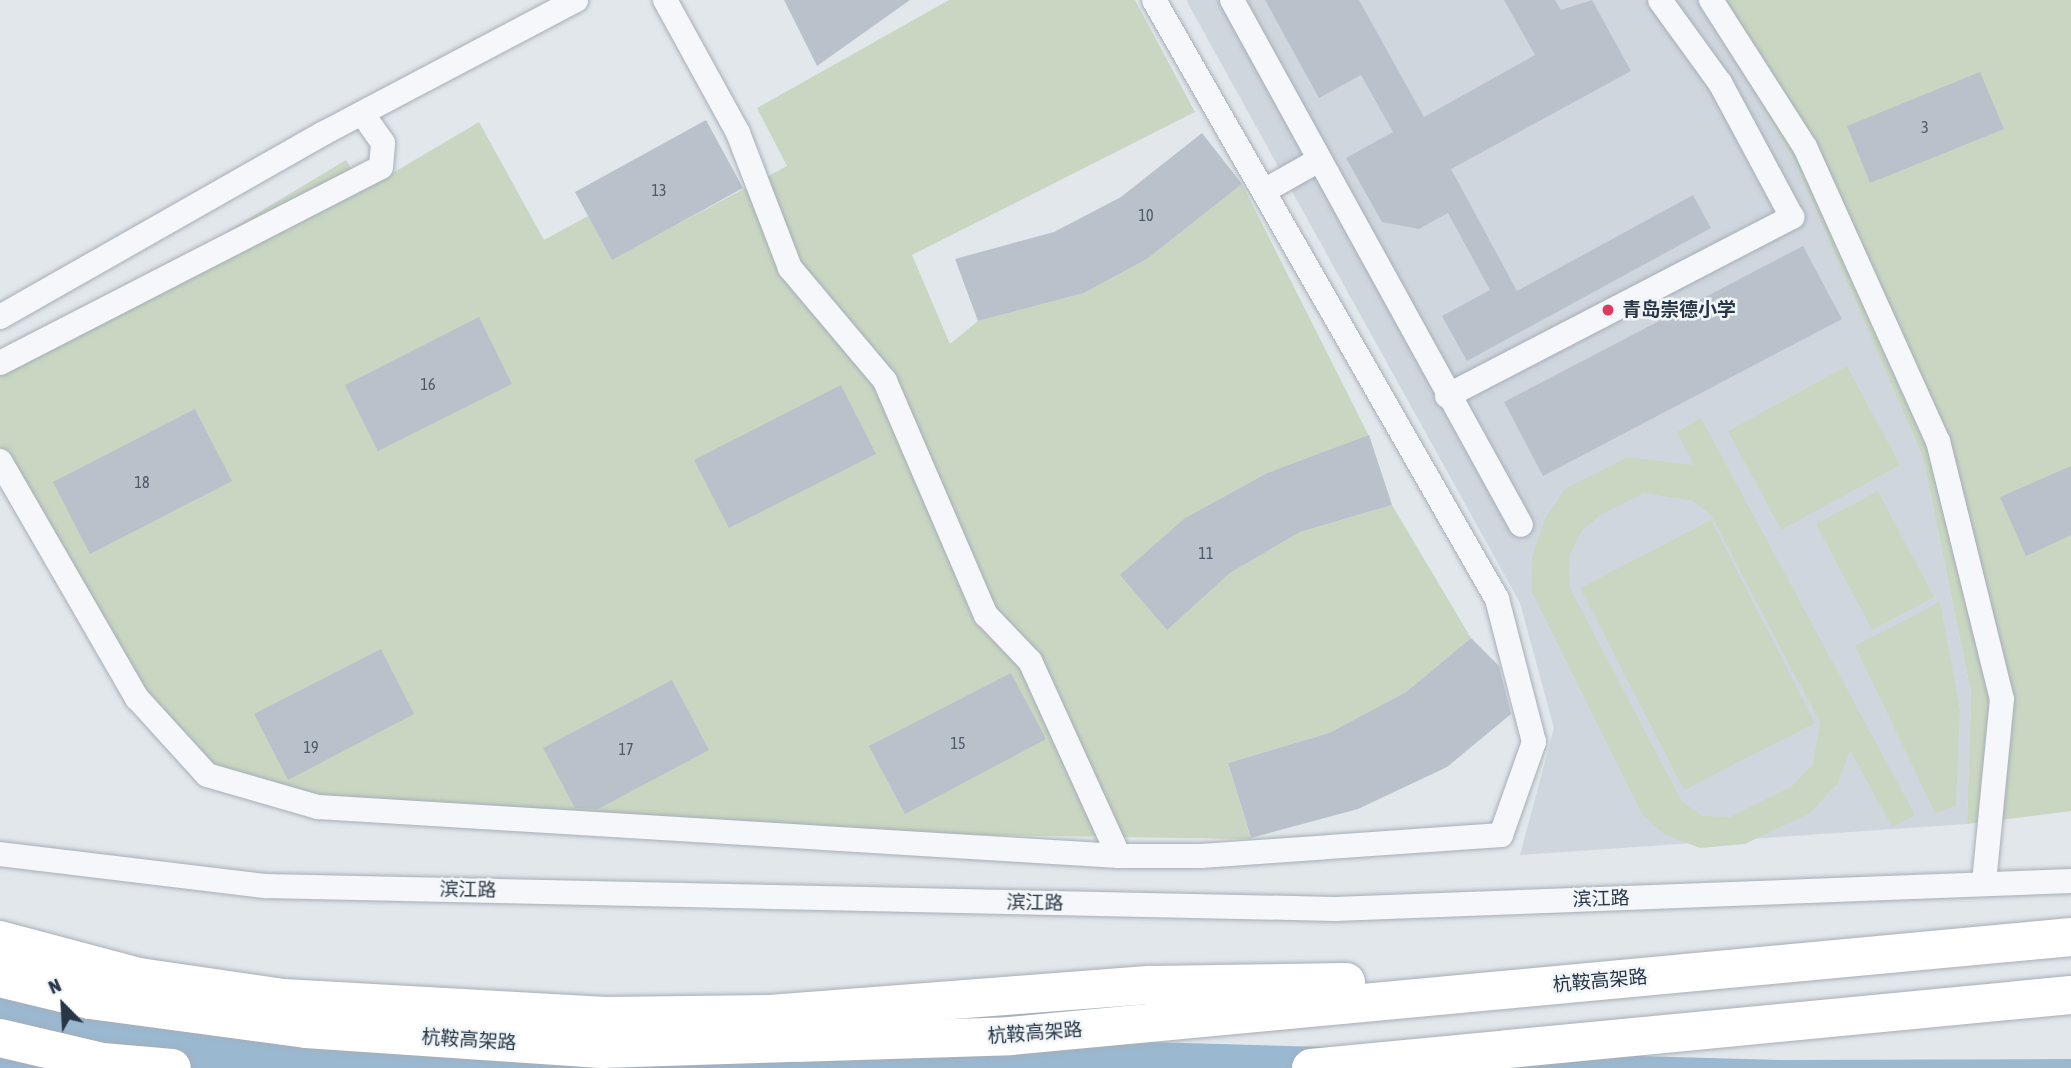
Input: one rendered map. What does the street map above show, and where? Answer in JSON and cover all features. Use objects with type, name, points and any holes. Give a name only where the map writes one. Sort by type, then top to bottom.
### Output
[{"type":"highway","name":"杭鞍高架路","points":[[0,978],[90,1000],[306,1028],[601,1049],[1010,1036],[2071,937]]},
{"type":"highway","points":[[0,940],[139,977],[283,998],[605,1016],[770,1014],[1151,985],[1646,977]]},
{"type":"highway","points":[[1311,1068],[2071,995]]},
{"type":"highway","points":[[0,1038],[102,1062],[172,1068]]},
{"type":"street","points":[[0,317],[363,114],[576,0]]},
{"type":"street","points":[[665,0],[738,133],[790,268],[885,381],[986,615],[1030,661],[1119,856]]},
{"type":"street","points":[[0,461],[137,698],[207,775],[318,807],[1119,856],[1200,856],[1501,835],[1534,742],[1497,599],[1154,0]]},
{"type":"street","points":[[1232,0],[1317,160],[1521,525]]},
{"type":"street","points":[[1447,396],[1792,217],[1720,83],[1660,0]]},
{"type":"street","points":[[1711,0],[1805,147],[1938,441],[2002,699],[1984,884]]},
{"type":"street","points":[[0,363],[381,167],[383,143],[363,114]]},
{"type":"street","points":[[1264,191],[1317,160]]},
{"type":"street","name":"滨江路","points":[[0,854],[265,886],[1335,909],[2071,881]]},
{"type":"shaded area","name":"青岛崇德小学","points":[[1186,0],[1701,0],[1795,162],[1923,458],[1971,693],[1967,824],[1520,855],[1554,728],[1520,603]]},
{"type":"green space","points":[[949,0],[1135,0],[1195,112],[912,255],[950,344],[978,321],[1084,293],[1147,259],[1242,184],[1371,440],[1267,473],[1185,518],[1167,629],[1230,573],[1300,532],[1392,505],[1471,638],[1406,692],[1329,733],[1228,763],[1251,839],[857,833],[318,807],[207,775],[137,698],[0,447],[0,368],[346,160],[364,190],[479,122],[544,240],[588,216],[612,259],[787,166],[757,108]]},
{"type":"green space","points":[[1701,0],[2071,0],[2071,811],[1967,824],[1971,693],[1923,458],[1795,162]]},
{"type":"green space","points":[[1847,366],[1900,465],[1781,530],[1728,431]]},
{"type":"green space","points":[[1701,418],[1915,815],[1892,827],[1850,750],[1838,783],[1810,813],[1745,844],[1700,848],[1664,834],[1642,814],[1531,590],[1532,558],[1545,519],[1565,489],[1627,457],[1694,465],[1677,432]],"holes":[[[1644,493],[1693,501],[1711,515],[1820,723],[1813,764],[1791,787],[1730,817],[1702,816],[1682,802],[1570,588],[1569,557],[1581,532],[1600,515]]]},
{"type":"green space","points":[[1878,491],[1934,597],[1872,630],[1816,524]]},
{"type":"green space","points":[[1711,520],[1815,723],[1684,790],[1580,588]]},
{"type":"green space","points":[[1940,602],[1960,710],[1956,806],[1935,813],[1855,646]]},
{"type":"water","points":[[0,979],[378,1020],[1780,1060],[2071,1059],[2071,1068],[0,1068]]},
{"type":"building","points":[[784,0],[910,0],[817,66]]},
{"type":"building","points":[[1265,0],[1359,0],[1424,117],[1535,55],[1504,0],[1555,0],[1561,10],[1592,0],[1631,71],[1451,169],[1517,291],[1693,195],[1711,228],[1467,361],[1442,316],[1490,290],[1448,213],[1419,229],[1382,222],[1346,158],[1393,132],[1361,75],[1319,98]]},
{"type":"building","points":[[1980,72],[2004,129],[1870,183],[1847,126]]},
{"type":"building","points":[[706,120],[743,188],[612,260],[575,192]]},
{"type":"building","points":[[1202,133],[1242,184],[1147,259],[1084,293],[978,321],[955,259],[1054,232],[1121,197]]},
{"type":"building","points":[[1803,246],[1842,319],[1543,476],[1504,402]]},
{"type":"building","points":[[479,317],[512,384],[378,451],[345,385]]},
{"type":"building","points":[[841,385],[876,454],[729,528],[694,460]]},
{"type":"building","points":[[195,409],[232,481],[90,554],[53,482]]},
{"type":"building","points":[[1369,435],[1392,505],[1300,532],[1230,573],[1167,630],[1120,575],[1185,518],[1267,473]]},
{"type":"building","points":[[2071,466],[2071,535],[2026,556],[2000,497]]},
{"type":"building","points":[[1471,638],[1499,666],[1511,714],[1447,767],[1358,809],[1251,838],[1228,763],[1329,733],[1406,692]]},
{"type":"building","points":[[381,649],[414,714],[288,780],[254,714]]},
{"type":"building","points":[[1011,673],[1046,739],[905,814],[869,746]]},
{"type":"building","points":[[672,680],[709,750],[598,809],[575,808],[543,748]]},
{"type":"place","name":"青岛崇德小学","points":[[1608,310]]}]
